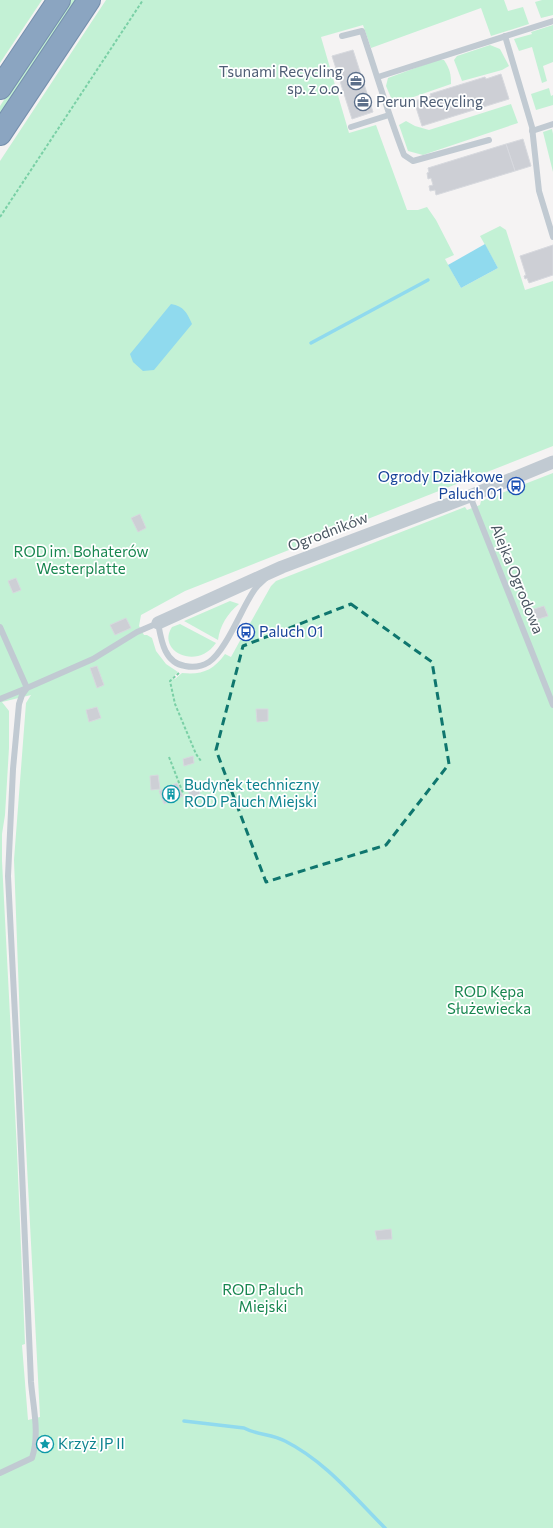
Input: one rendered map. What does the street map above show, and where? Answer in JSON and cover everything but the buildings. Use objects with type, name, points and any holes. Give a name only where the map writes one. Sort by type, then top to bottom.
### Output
[{"type":"highway","points":[[0,88],[59,0]]},
{"type":"highway","points":[[0,134],[89,0]]},
{"type":"street","name":"Ogrodników","points":[[158,623],[282,567],[472,502],[553,462]]},
{"type":"lane","points":[[378,77],[553,21]]},
{"type":"lane","points":[[342,36],[362,31],[389,115],[404,155],[413,161],[489,140]]},
{"type":"lane","points":[[505,36],[532,131],[538,191],[553,237]]},
{"type":"lane","points":[[351,127],[389,115]]},
{"type":"lane","points":[[532,131],[553,124]]},
{"type":"lane","name":"Alejka Ogrodowa","points":[[472,502],[553,705]]},
{"type":"lane","points":[[158,623],[163,646],[169,657],[184,666],[198,667],[210,661],[220,651],[255,590],[266,578],[282,567]]},
{"type":"lane","name":"Ogrodników","points":[[0,699],[93,659],[140,631],[158,623]]},
{"type":"lane","points":[[0,627],[27,688],[22,695],[19,704],[12,775],[8,876],[27,1308],[31,1382],[36,1426],[35,1451],[32,1458],[0,1473]]},
{"type":"path","points":[[0,217],[143,0]]},
{"type":"path","points":[[173,678],[170,681],[175,704],[196,754],[201,761]]},
{"type":"path","points":[[169,757],[183,793]]},
{"type":"highlighted area","points":[[351,604],[432,662],[449,764],[386,845],[266,882],[216,750],[243,646]]},
{"type":"green space","points":[[0,0],[42,0],[0,63]]},
{"type":"green space","points":[[70,0],[77,0],[0,117],[0,106]]},
{"type":"green space","points":[[106,0],[504,0],[508,11],[523,7],[529,24],[491,36],[481,8],[371,48],[363,25],[321,37],[349,133],[376,125],[407,210],[418,210],[427,207],[436,220],[454,255],[445,259],[461,288],[498,268],[480,236],[500,226],[506,230],[525,290],[553,281],[553,446],[185,591],[141,615],[139,626],[144,635],[152,638],[156,651],[166,664],[178,672],[172,678],[175,679],[182,673],[206,671],[216,664],[225,654],[231,657],[242,637],[246,639],[252,629],[248,627],[271,586],[276,581],[465,507],[467,510],[480,505],[481,501],[553,473],[553,1528],[0,1528],[0,161]],"holes":[[[31,695],[26,703],[14,860],[21,1050],[40,1417],[28,1420],[22,1345],[25,1344],[2,861],[2,834],[5,815],[9,748],[9,711],[2,702]]]},
{"type":"green space","points":[[542,0],[553,0],[553,15],[541,18],[535,2]]},
{"type":"green space","points":[[553,25],[553,62],[543,66],[547,81],[542,83],[532,47],[519,51],[514,39],[532,34],[531,32]]},
{"type":"green space","points":[[490,45],[500,49],[509,66],[502,70],[462,81],[454,60],[457,56]]},
{"type":"green space","points":[[437,60],[444,60],[446,63],[450,72],[451,84],[402,101],[392,100],[386,86],[388,78]]},
{"type":"green space","points":[[549,88],[551,96],[553,95],[553,105],[536,110],[531,94]]},
{"type":"green space","points":[[511,104],[518,123],[423,155],[408,151],[399,125],[406,121],[415,126],[429,130]]},
{"type":"green space","points":[[552,129],[553,134],[553,172],[543,132]]},
{"type":"green space","points":[[230,601],[239,604],[231,611],[225,620],[218,640],[184,621]]},
{"type":"green space","points":[[180,624],[216,643],[208,651],[199,656],[190,657],[181,654],[174,650],[169,644],[169,636],[172,627]]},
{"type":"water","points":[[485,244],[498,268],[461,288],[448,265]]},
{"type":"water","points":[[171,304],[182,308],[192,324],[154,370],[143,371],[133,362],[130,354]]},
{"type":"waterway","points":[[311,343],[428,280]]},
{"type":"waterway","points":[[184,1421],[244,1428],[285,1441],[300,1449],[326,1469],[385,1528]]},
{"type":"place","name":"Tsunami Recycling sp. z o.o.","points":[[356,81]]},
{"type":"place","name":"Perun Recycling","points":[[363,102]]},
{"type":"place","name":"Ogrody Działkowe Paluch 01","points":[[516,486]]},
{"type":"place","name":"Paluch 01","points":[[246,632]]},
{"type":"place","name":"Budynek techniczny ROD Paluch Miejski","points":[[171,794]]},
{"type":"place","name":"Krzyż JP II","points":[[45,1444]]},
{"type":"park label","name":"ROD im. Bohaterów Westerplatte","points":[[81,560]]},
{"type":"park label","name":"ROD Kępa Służewiecka","points":[[489,1000]]},
{"type":"park label","name":"ROD Paluch Miejski","points":[[263,1298]]}]
